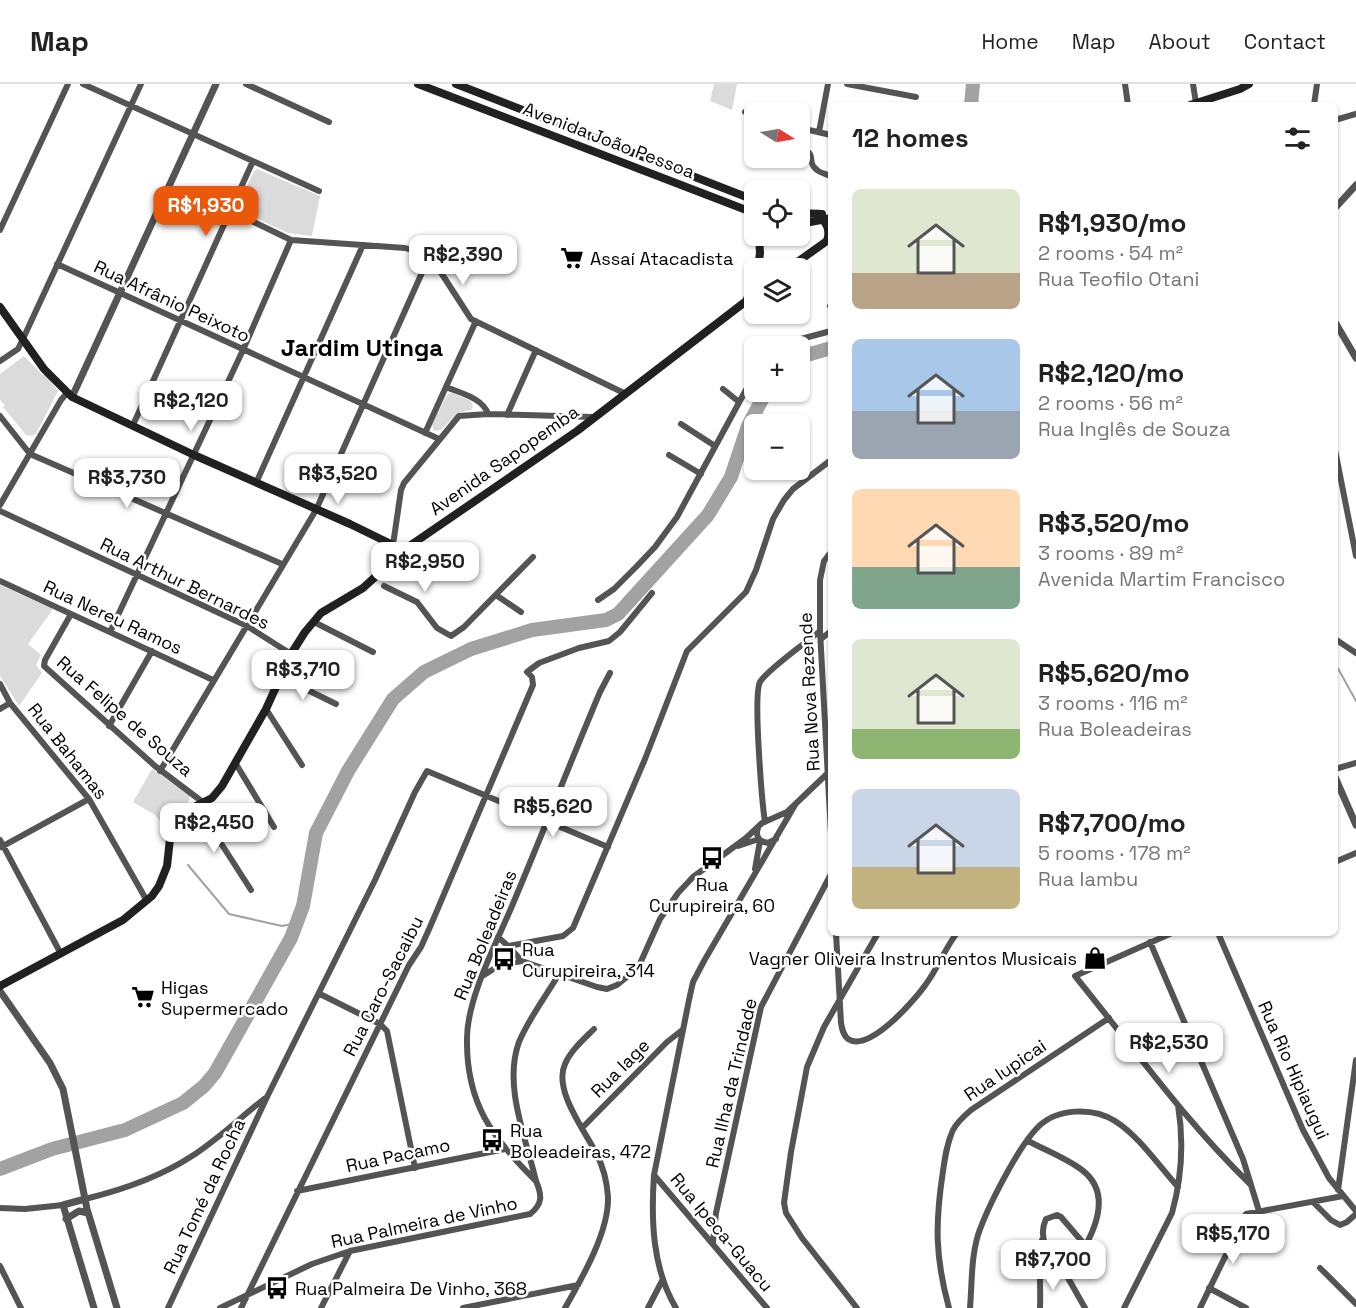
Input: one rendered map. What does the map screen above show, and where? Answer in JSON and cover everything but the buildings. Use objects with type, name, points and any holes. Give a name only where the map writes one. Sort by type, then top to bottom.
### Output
[{"type":"main road","name":"Avenida João Pessoa","points":[[418,84],[744,210]]},
{"type":"main road","name":"Avenida João Pessoa","points":[[456,84],[744,196]]},
{"type":"main road","points":[[1199,102],[1249,84]]},
{"type":"main road","points":[[803,258],[828,241]]},
{"type":"main road","name":"Avenida Sapopemba","points":[[0,988],[123,920],[147,901],[159,886],[165,873],[175,821],[184,812],[216,794],[236,764],[266,709],[291,654],[314,622],[328,608],[363,588],[400,553],[595,417],[744,303]]},
{"type":"main road","points":[[0,307],[44,369],[70,395],[194,455],[393,545],[400,553]]},
{"type":"street","points":[[0,230],[68,84]]},
{"type":"street","points":[[83,84],[319,191]]},
{"type":"street","points":[[0,361],[18,349],[141,84]]},
{"type":"street","points":[[0,505],[61,400],[70,395],[120,293],[216,84]]},
{"type":"street","points":[[246,84],[329,122]]},
{"type":"street","points":[[819,132],[828,84]]},
{"type":"street","points":[[847,84],[916,98]]},
{"type":"street","points":[[1125,84],[1128,102]]},
{"type":"street","points":[[1193,84],[1193,102]]},
{"type":"street","points":[[1314,102],[1317,84]]},
{"type":"street","points":[[1338,119],[1356,114]]},
{"type":"street","points":[[810,131],[828,134]]},
{"type":"street","points":[[810,152],[812,165],[817,171],[828,175]]},
{"type":"street","points":[[133,425],[254,161]]},
{"type":"street","points":[[1338,205],[1356,185]]},
{"type":"street","points":[[231,211],[291,240],[412,249],[429,257],[468,316],[626,394]]},
{"type":"street","points":[[110,632],[243,350],[291,240]]},
{"type":"street","points":[[256,483],[363,245]]},
{"type":"street","points":[[160,771],[316,510],[429,257]]},
{"type":"street","name":"Rua Afrânio Peixoto","points":[[57,264],[439,439]]},
{"type":"street","points":[[425,433],[476,321]]},
{"type":"street","points":[[1338,327],[1356,358]]},
{"type":"street","points":[[807,336],[828,332]]},
{"type":"street","points":[[507,415],[536,350]]},
{"type":"street","points":[[446,387],[480,402],[486,407],[488,414]]},
{"type":"street","points":[[723,389],[739,402]]},
{"type":"street","points":[[598,600],[619,585],[655,547],[684,507],[744,393]]},
{"type":"street","points":[[393,545],[402,486],[459,416],[488,414],[595,417]]},
{"type":"street","points":[[0,416],[30,454],[282,564]]},
{"type":"street","points":[[681,424],[716,444]]},
{"type":"street","points":[[669,455],[701,474]]},
{"type":"street","points":[[508,946],[563,936],[577,921],[645,759],[687,651],[746,592],[756,570],[772,519],[784,500],[793,489],[828,462]]},
{"type":"street","points":[[1338,466],[1356,556]]},
{"type":"street","points":[[1338,498],[1344,497]]},
{"type":"street","name":"Rua Arthur Bernardes","points":[[0,512],[247,626],[291,654]]},
{"type":"street","name":"Rua Nova Rezende","points":[[828,556],[824,561],[820,580],[820,631],[828,755]]},
{"type":"street","points":[[384,586],[417,602],[437,628],[448,635],[453,635],[464,627],[533,557]]},
{"type":"street","name":"Rua Nereu Ramos","points":[[0,581],[213,680]]},
{"type":"street","name":"Rua Caro-Sacaibu","points":[[241,1308],[412,959],[426,937],[533,685],[532,677],[527,672],[539,663],[615,637],[652,593]]},
{"type":"street","points":[[496,595],[521,612]]},
{"type":"street","name":"Rua Felipe de Souza","points":[[71,614],[45,660],[44,666],[109,726],[200,804]]},
{"type":"street","points":[[314,622],[373,652]]},
{"type":"street","points":[[767,822],[760,766],[758,688],[764,677],[820,631]]},
{"type":"street","points":[[821,639],[828,633]]},
{"type":"street","points":[[1338,641],[1356,653]]},
{"type":"street","points":[[109,726],[152,651]]},
{"type":"street","name":"Rua Boleadeiras","points":[[536,1181],[505,1149],[487,1125],[480,1110],[474,1092],[467,1050],[469,1017],[498,937],[610,673]]},
{"type":"street","points":[[281,677],[336,704]]},
{"type":"street","name":"Rua Bahamas","points":[[0,684],[10,703],[89,799],[147,901]]},
{"type":"street","points":[[0,709],[10,703]]},
{"type":"street","points":[[266,709],[302,765]]},
{"type":"street","points":[[1338,769],[1356,763]]},
{"type":"street","points":[[236,764],[274,827]]},
{"type":"street","name":"Rua Tomé da Rocha","points":[[168,1308],[267,1097],[320,994],[427,771],[485,796]]},
{"type":"street","points":[[498,937],[522,961],[607,989],[621,983],[638,968],[657,926],[678,893],[693,877],[758,828],[787,812],[828,773]]},
{"type":"street","points":[[1338,790],[1356,825]]},
{"type":"street","points":[[485,796],[608,847]]},
{"type":"street","points":[[61,954],[1,844],[89,799]]},
{"type":"street","points":[[200,804],[251,890]]},
{"type":"street","points":[[676,1308],[663,1279],[655,1246],[654,1175],[693,982],[795,805]]},
{"type":"street","points":[[767,822],[776,825],[777,837]]},
{"type":"street","points":[[753,875],[759,840],[756,833],[758,828]]},
{"type":"street","points":[[735,847],[759,840],[768,843],[777,837]]},
{"type":"street","points":[[1338,861],[1356,853]]},
{"type":"street","name":"Rua Ilha da Trindade","points":[[713,1242],[716,1213],[761,1007],[828,880]]},
{"type":"street","points":[[836,936],[838,1003],[843,1033],[847,1038],[857,1042],[870,1039],[899,1015],[926,985],[955,936]]},
{"type":"street","points":[[857,1308],[802,1239],[786,1213],[784,1203],[807,1067],[824,1027],[876,936]]},
{"type":"street","points":[[1165,936],[1075,976],[1177,1103],[1231,1166],[1250,1184]]},
{"type":"street","name":"Rua Rio Hipiaugui","points":[[1219,936],[1303,1130],[1317,1158],[1342,1196],[1356,1212]]},
{"type":"street","points":[[1150,942],[1243,1159],[1259,1211]]},
{"type":"street","points":[[483,975],[500,965],[522,961]]},
{"type":"street","name":"Rua Palmeira de Vinho","points":[[220,1308],[312,1264],[350,1251],[530,1214],[538,1207],[541,1199],[514,1095],[513,1067],[524,1031],[559,974]]},
{"type":"street","points":[[0,988],[59,1078],[68,1108],[88,1213],[117,1308]]},
{"type":"street","points":[[320,994],[380,1024],[387,1031],[415,1168]]},
{"type":"street","name":"Rua Iupicai","points":[[949,1308],[939,1268],[936,1224],[946,1154],[952,1131],[971,1110],[1109,1018]]},
{"type":"street","points":[[565,1308],[596,1245],[604,1222],[608,1196],[606,1181],[597,1154],[567,1096],[563,1070],[568,1058],[594,1029]]},
{"type":"street","name":"Rua Iage","points":[[582,1128],[667,1042],[682,1031]]},
{"type":"street","points":[[1338,1190],[1356,1060]]},
{"type":"street","points":[[0,1208],[25,1209],[63,1205],[160,1174],[210,1143],[267,1097]]},
{"type":"street","points":[[1124,1308],[1172,1213],[1178,1187],[1182,1131],[1177,1103]]},
{"type":"street","points":[[970,1308],[978,1235],[1008,1172],[1039,1126],[1065,1113],[1091,1112],[1104,1115],[1128,1131],[1178,1187]]},
{"type":"street","points":[[1028,1141],[1081,1169],[1091,1178],[1096,1188],[1099,1201],[1096,1226],[1068,1278]]},
{"type":"street","name":"Rua Pacamo","points":[[297,1191],[505,1149]]},
{"type":"street","name":"Rua Ipeca-Guacu","points":[[654,1175],[768,1308]]},
{"type":"street","points":[[1200,1308],[1243,1218],[1250,1212],[1314,1203],[1342,1196]]},
{"type":"street","points":[[1314,1203],[1340,1226],[1356,1212]]},
{"type":"street","points":[[63,1205],[94,1308]]},
{"type":"street","points":[[66,1219],[79,1211],[88,1213]]},
{"type":"street","points":[[1040,1308],[1040,1254],[1043,1224],[1046,1219],[1056,1215],[1062,1217],[1085,1245]]},
{"type":"street","points":[[1042,1239],[1085,1308]]},
{"type":"street","points":[[321,1308],[350,1251]]},
{"type":"street","points":[[1041,1274],[1057,1264]]},
{"type":"street","points":[[0,1266],[21,1308]]},
{"type":"street","points":[[1320,1268],[1356,1304]]},
{"type":"street","points":[[648,1308],[663,1279]]},
{"type":"street","points":[[463,1308],[578,1285]]},
{"type":"street","points":[[1209,1288],[1246,1308]]},
{"type":"shaded area","points":[[714,84],[737,84],[732,110],[710,101]]},
{"type":"shaded area","points":[[257,169],[320,196],[312,236],[288,233],[238,210],[238,205]]},
{"type":"shaded area","points":[[24,356],[43,375],[45,374],[58,391],[36,434],[32,436],[26,435],[0,400],[0,374]]},
{"type":"shaded area","points":[[452,393],[471,401],[473,407],[471,410],[458,413],[441,430],[434,431],[432,424],[447,395]]},
{"type":"shaded area","points":[[0,585],[53,609],[28,644],[41,655],[36,665],[42,673],[19,706],[0,676]]},
{"type":"shaded area","points":[[152,769],[190,796],[187,804],[167,828],[155,815],[133,802]]},
{"type":"waterway","points":[[971,102],[973,84]]},
{"type":"waterway","points":[[810,354],[828,349]]},
{"type":"waterway","points":[[0,1169],[52,1149],[125,1130],[183,1103],[204,1086],[215,1073],[291,938],[303,906],[316,833],[348,771],[393,699],[424,672],[471,649],[532,630],[606,620],[618,614],[708,515],[731,477],[748,426],[761,402]]},
{"type":"waterway","points":[[1338,668],[1356,701]]},
{"type":"waterway","points":[[188,865],[229,914],[282,926],[297,923]]},
{"type":"place","name":"Assaí Atacadista","points":[[572,258]]},
{"type":"place","name":"Rua Curupireira, 60","points":[[712,858]]},
{"type":"place","name":"Vagner Oliveira Instrumentos Musicais","points":[[1095,958]]},
{"type":"place","name":"Rua Curupireira, 314","points":[[504,959]]},
{"type":"place","name":"Higas Supermercado","points":[[143,997]]},
{"type":"place","name":"Rua Boleadeiras, 472","points":[[492,1140]]},
{"type":"place","name":"Rua Palmeira De Vinho, 368","points":[[277,1288]]},
{"type":"district","name":"Jardim Utinga","points":[[362,347]]}]
